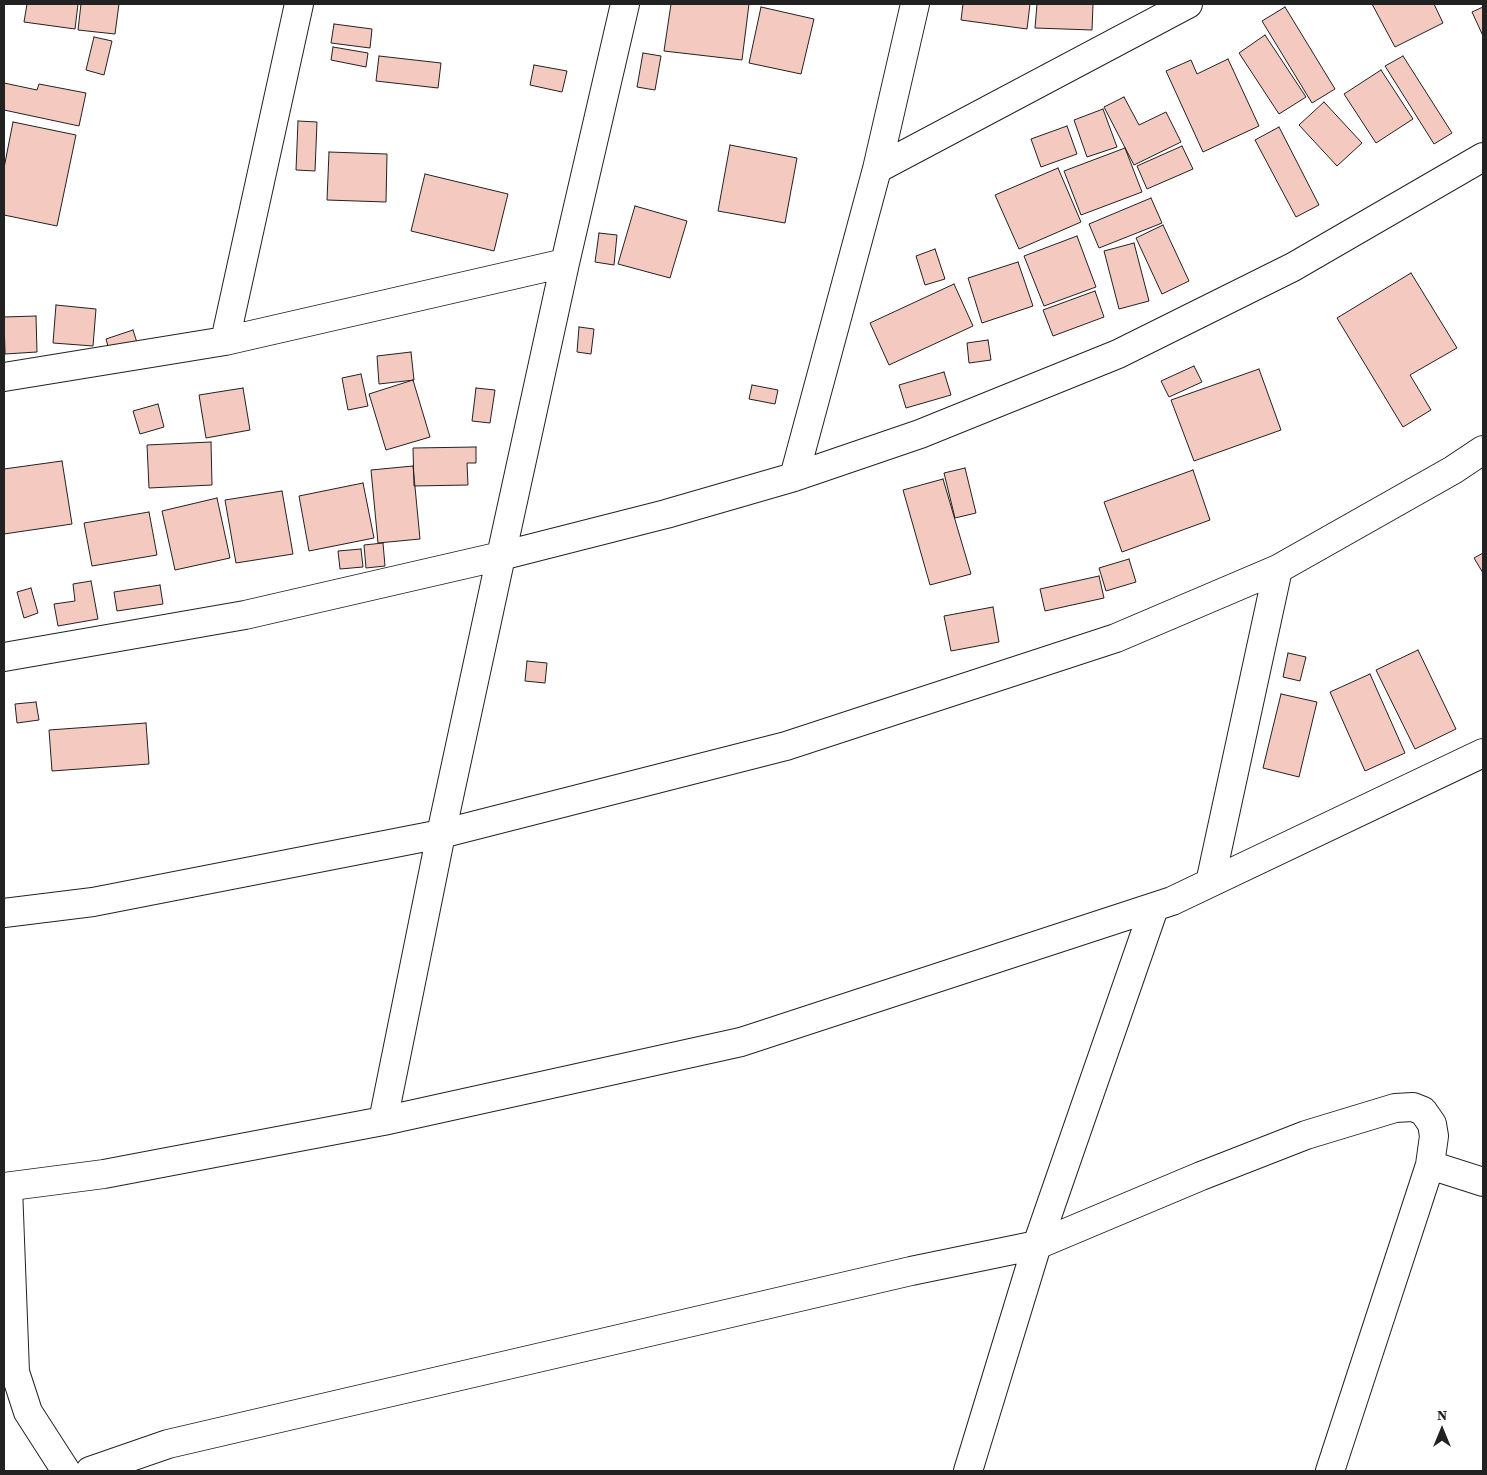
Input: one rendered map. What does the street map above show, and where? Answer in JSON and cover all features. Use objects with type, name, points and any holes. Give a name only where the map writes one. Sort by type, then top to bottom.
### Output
[{"type":"street","points":[[225,341],[299,4]]},
{"type":"street","points":[[383,1121],[440,834],[565,263],[624,4]]},
{"type":"street","points":[[794,477],[877,169],[915,4]]},
{"type":"street","points":[[877,169],[1188,4]]},
{"type":"street","points":[[4,657],[245,615],[501,556],[666,514],[794,477],[920,434],[1118,354],[1293,267],[1483,157]]},
{"type":"street","points":[[4,377],[225,341],[565,263]]},
{"type":"street","points":[[4,914],[93,902],[440,834],[786,746],[1116,638],[1278,569],[1453,470],[1483,450]]},
{"type":"street","points":[[1210,883],[1278,569]]},
{"type":"street","points":[[66,1471],[28,1412],[15,1372],[6,1187],[104,1174],[383,1121],[741,1042],[1172,901],[1483,753]]},
{"type":"street","points":[[968,1471],[1036,1245],[1154,908]]},
{"type":"street","points":[[90,1471],[178,1442],[902,1273],[1036,1245],[1201,1176],[1306,1135],[1395,1108],[1413,1106],[1423,1111],[1432,1124],[1434,1136],[1430,1165],[1330,1471]]},
{"type":"street","points":[[1430,1165],[1483,1182]]},
{"type":"building","points":[[27,4],[78,4],[75,29],[24,22]]},
{"type":"building","points":[[81,4],[119,4],[115,34],[78,30]]},
{"type":"building","points":[[671,4],[749,4],[742,60],[664,51]]},
{"type":"building","points":[[963,4],[1030,4],[1027,29],[961,20]]},
{"type":"building","points":[[1037,4],[1093,4],[1092,30],[1035,28]]},
{"type":"building","points":[[1372,4],[1434,4],[1443,23],[1395,47]]},
{"type":"building","points":[[761,7],[814,19],[801,74],[749,63]]},
{"type":"building","points":[[1285,7],[1335,89],[1312,103],[1262,21]]},
{"type":"building","points":[[1483,7],[1483,36],[1472,12]]},
{"type":"building","points":[[334,24],[372,29],[370,48],[331,43]]},
{"type":"building","points":[[1265,35],[1306,97],[1279,114],[1239,53]]},
{"type":"building","points":[[94,37],[112,41],[104,75],[86,70]]},
{"type":"building","points":[[333,47],[368,53],[366,67],[331,60]]},
{"type":"building","points":[[643,53],[661,56],[655,90],[637,87]]},
{"type":"building","points":[[379,56],[441,63],[438,88],[376,81]]},
{"type":"building","points":[[1403,56],[1452,133],[1434,144],[1385,66]]},
{"type":"building","points":[[1228,59],[1259,126],[1203,152],[1166,71],[1191,60],[1197,74]]},
{"type":"building","points":[[534,65],[567,71],[562,92],[530,85]]},
{"type":"building","points":[[1381,70],[1413,119],[1376,143],[1344,94]]},
{"type":"building","points":[[4,83],[37,90],[39,84],[86,93],[79,126],[4,110]]},
{"type":"building","points":[[1124,97],[1139,125],[1166,112],[1181,142],[1134,165],[1104,107]]},
{"type":"building","points":[[1324,102],[1362,143],[1337,166],[1299,125]]},
{"type":"building","points":[[1103,109],[1117,147],[1087,157],[1074,120]]},
{"type":"building","points":[[298,121],[317,122],[315,171],[296,170]]},
{"type":"building","points":[[13,122],[76,135],[57,226],[4,215],[4,168]]},
{"type":"building","points":[[1067,126],[1077,154],[1041,167],[1031,139]]},
{"type":"building","points":[[1279,127],[1319,205],[1296,217],[1255,140]]},
{"type":"building","points":[[730,145],[797,158],[785,223],[718,211]]},
{"type":"building","points":[[1182,146],[1193,169],[1147,189],[1137,166]]},
{"type":"building","points":[[1125,148],[1142,192],[1081,215],[1064,171]]},
{"type":"building","points":[[329,152],[387,154],[386,202],[327,200]]},
{"type":"building","points":[[1058,168],[1081,222],[1019,249],[995,195]]},
{"type":"building","points":[[425,174],[508,194],[494,251],[411,231]]},
{"type":"building","points":[[1151,198],[1162,223],[1099,248],[1089,224]]},
{"type":"building","points":[[635,206],[687,221],[670,278],[618,264]]},
{"type":"building","points":[[1163,225],[1189,281],[1162,294],[1136,238]]},
{"type":"building","points":[[599,233],[617,235],[614,265],[595,262]]},
{"type":"building","points":[[1077,236],[1096,287],[1044,306],[1024,256]]},
{"type":"building","points":[[1134,243],[1149,301],[1119,309],[1104,251]]},
{"type":"building","points":[[935,249],[945,279],[925,285],[916,256]]},
{"type":"building","points":[[1018,262],[1033,306],[982,323],[968,278]]},
{"type":"building","points":[[1411,273],[1457,348],[1410,375],[1431,410],[1403,427],[1337,318]]},
{"type":"building","points":[[954,284],[973,326],[889,365],[870,323]]},
{"type":"building","points":[[1095,291],[1104,317],[1053,336],[1043,310]]},
{"type":"building","points":[[56,305],[96,309],[93,346],[53,343]]},
{"type":"building","points":[[36,316],[37,352],[5,354],[4,317]]},
{"type":"building","points":[[579,327],[594,329],[591,354],[577,352]]},
{"type":"building","points":[[133,330],[139,349],[111,357],[106,339]]},
{"type":"building","points":[[988,340],[991,360],[969,363],[967,343]]},
{"type":"building","points":[[411,352],[414,380],[379,384],[377,356]]},
{"type":"building","points":[[1194,366],[1202,382],[1169,397],[1161,381]]},
{"type":"building","points":[[1259,369],[1281,430],[1194,461],[1171,400]]},
{"type":"building","points":[[944,372],[951,395],[906,408],[899,385]]},
{"type":"building","points":[[361,374],[368,406],[348,410],[342,378]]},
{"type":"building","points":[[413,380],[430,437],[386,450],[369,394]]},
{"type":"building","points":[[752,385],[778,390],[775,404],[749,399]]},
{"type":"building","points":[[243,388],[250,430],[206,438],[199,395]]},
{"type":"building","points":[[476,388],[495,390],[490,423],[472,421]]},
{"type":"building","points":[[158,404],[164,427],[140,434],[133,411]]},
{"type":"building","points":[[211,442],[212,485],[149,488],[147,445]]},
{"type":"building","points":[[476,447],[476,463],[467,463],[468,485],[414,486],[413,448]]},
{"type":"building","points":[[62,461],[72,524],[4,534],[4,469]]},
{"type":"building","points":[[413,466],[420,539],[378,543],[371,470]]},
{"type":"building","points":[[965,468],[976,513],[955,518],[944,473]]},
{"type":"building","points":[[1193,470],[1210,520],[1122,552],[1104,502]]},
{"type":"building","points":[[943,479],[971,574],[930,585],[903,490]]},
{"type":"building","points":[[363,483],[374,538],[309,551],[299,496]]},
{"type":"building","points":[[282,491],[293,554],[236,563],[225,500]]},
{"type":"building","points":[[217,498],[230,558],[175,570],[162,511]]},
{"type":"building","points":[[149,512],[157,555],[92,566],[84,523]]},
{"type":"building","points":[[383,543],[385,566],[366,568],[364,545]]},
{"type":"building","points":[[361,549],[363,567],[340,569],[338,551]]},
{"type":"building","points":[[1483,553],[1483,573],[1474,558]]},
{"type":"building","points":[[1129,559],[1136,582],[1106,591],[1099,568]]},
{"type":"building","points":[[1099,576],[1104,598],[1045,611],[1040,589]]},
{"type":"building","points":[[91,581],[98,619],[58,626],[54,604],[75,601],[73,584]]},
{"type":"building","points":[[160,585],[163,604],[117,611],[114,592]]},
{"type":"building","points":[[31,588],[38,613],[24,618],[17,592]]},
{"type":"building","points":[[993,607],[999,642],[951,651],[944,616]]},
{"type":"building","points":[[1418,650],[1456,729],[1415,749],[1376,670]]},
{"type":"building","points":[[1288,653],[1306,657],[1300,681],[1283,677]]},
{"type":"building","points":[[527,661],[547,663],[545,683],[525,681]]},
{"type":"building","points":[[1370,674],[1405,753],[1365,771],[1330,692]]},
{"type":"building","points":[[1281,694],[1317,702],[1299,777],[1263,768]]},
{"type":"building","points":[[36,702],[39,720],[17,723],[15,704]]},
{"type":"building","points":[[146,723],[149,764],[52,771],[49,730]]}]
